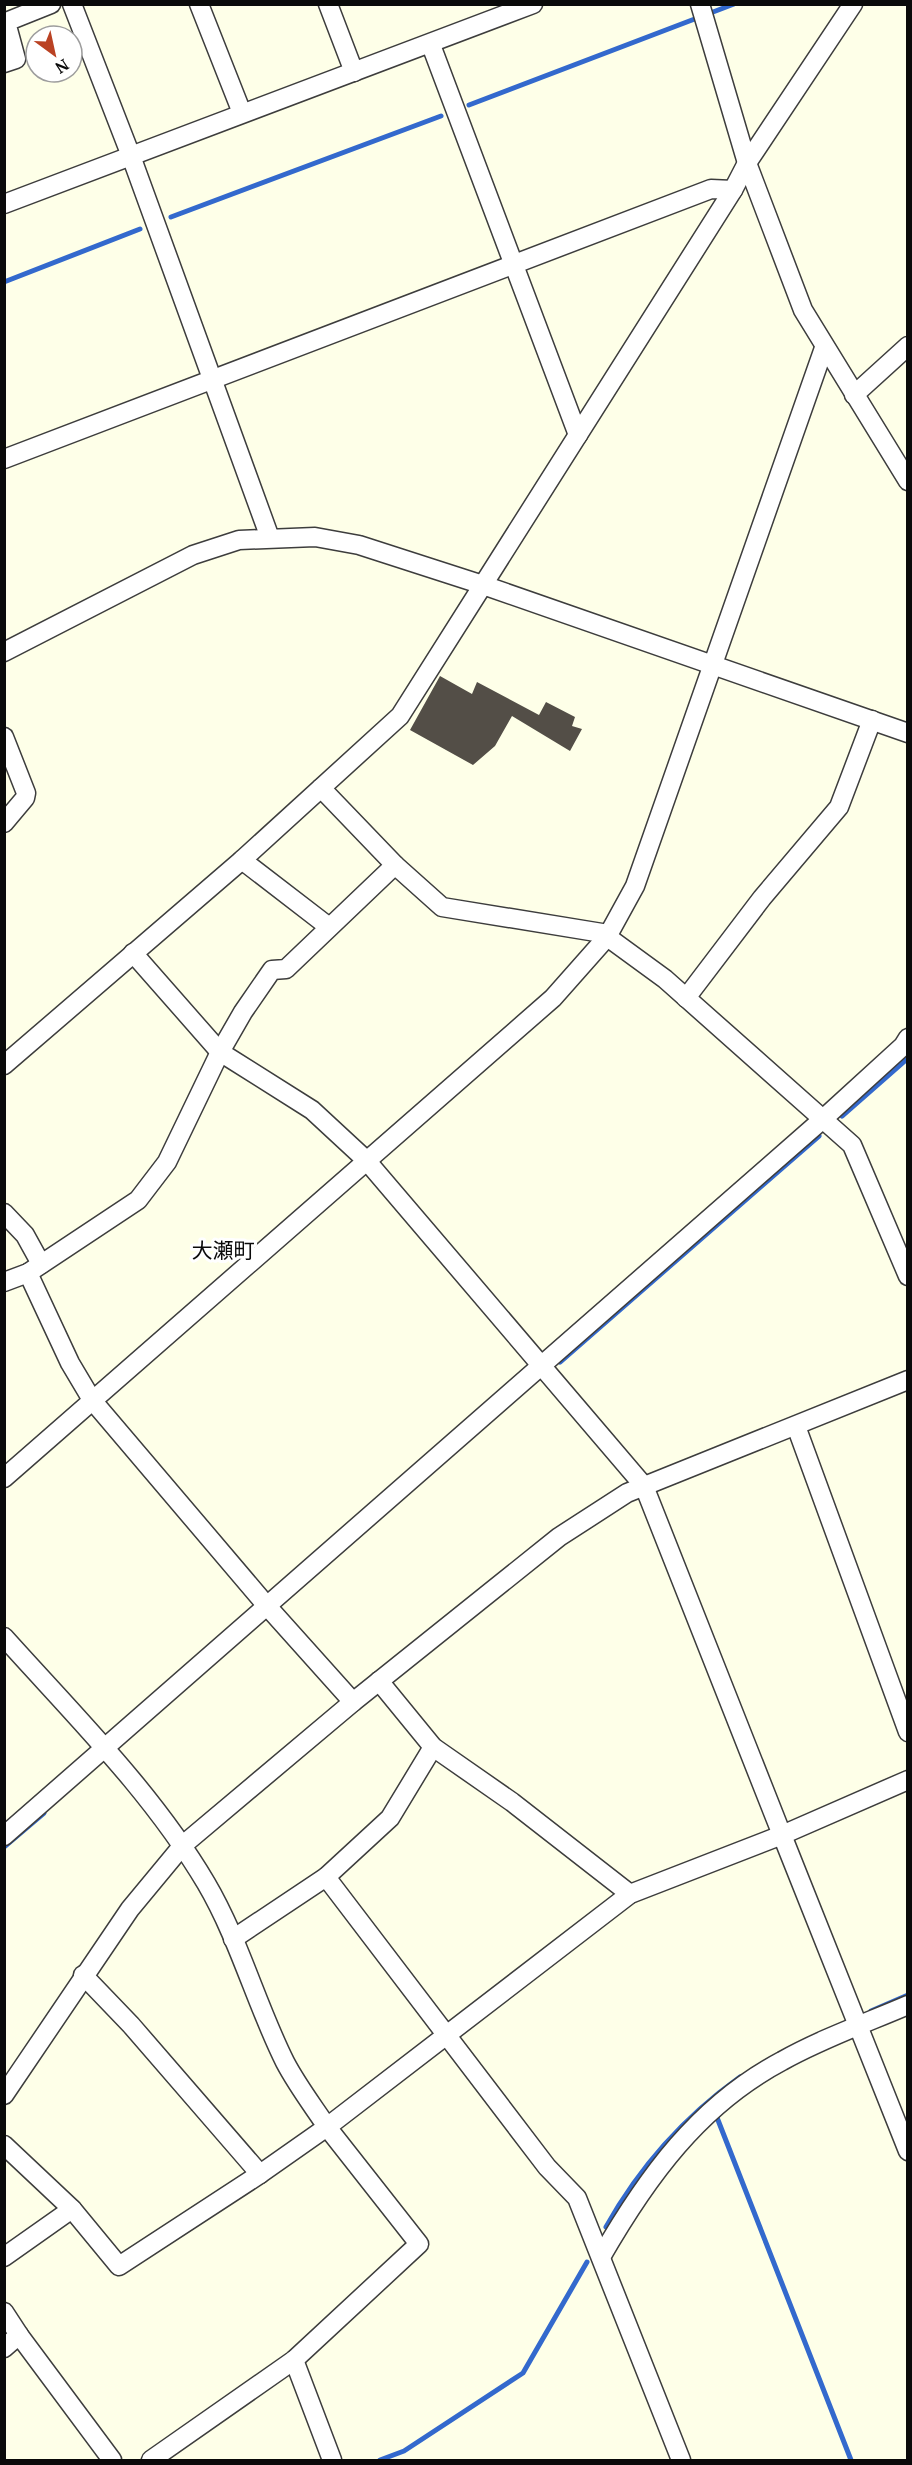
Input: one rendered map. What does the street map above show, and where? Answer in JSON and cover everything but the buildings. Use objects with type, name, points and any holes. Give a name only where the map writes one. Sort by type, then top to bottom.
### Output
[{"type":"street","points":[[4,63],[16,59],[6,22],[51,4]]},
{"type":"street","points":[[72,4],[131,156],[270,538]]},
{"type":"street","points":[[200,4],[242,113]]},
{"type":"street","points":[[328,4],[354,72]]},
{"type":"street","points":[[4,204],[242,113],[431,45],[533,4]]},
{"type":"street","points":[[700,4],[747,163],[803,310],[824,348],[908,481]]},
{"type":"street","points":[[4,1065],[242,860],[400,716],[733,190],[747,163],[853,4]]},
{"type":"street","points":[[431,45],[578,435]]},
{"type":"street","points":[[4,459],[711,189],[733,190]]},
{"type":"street","points":[[854,395],[908,346]]},
{"type":"street","points":[[4,1478],[553,998],[607,937],[635,886],[715,666],[824,348]]},
{"type":"street","points":[[4,652],[193,555],[239,540],[315,537],[359,546],[483,585],[908,732]]},
{"type":"street","points":[[686,998],[762,898],[839,807],[872,720]]},
{"type":"street","points":[[4,737],[26,793],[25,798],[4,823]]},
{"type":"street","points":[[321,788],[395,865],[442,907],[602,933],[686,998],[852,1145],[908,1276]]},
{"type":"street","points":[[242,860],[329,927]]},
{"type":"street","points":[[4,1282],[35,1269],[138,1200],[167,1162],[220,1052],[243,1012],[272,970],[286,969],[395,865]]},
{"type":"street","points":[[133,953],[220,1052],[312,1110],[366,1160],[644,1486],[908,2151]]},
{"type":"street","points":[[4,1836],[105,1750],[823,1119],[903,1046],[908,1038]]},
{"type":"street","points":[[4,1213],[25,1235],[35,1269],[70,1363],[92,1400],[267,1606],[353,1702]]},
{"type":"street","points":[[897,1248],[908,1233]]},
{"type":"street","points":[[4,2095],[83,1975],[130,1909],[183,1845],[353,1702],[559,1537],[627,1493],[908,1380]]},
{"type":"street","points":[[796,1426],[908,1732]]},
{"type":"street","points":[[4,1637],[105,1750],[183,1845],[207,1886],[233,1939],[286,2062],[327,2127],[419,2244],[294,2360],[151,2460]]},
{"type":"street","points":[[379,1681],[434,1747],[512,1802],[630,1894]]},
{"type":"street","points":[[233,1939],[326,1877],[390,1818],[434,1747]]},
{"type":"street","points":[[4,2145],[72,2209],[119,2266],[260,2174],[327,2127],[630,1894],[782,1835],[908,1780]]},
{"type":"street","points":[[326,1877],[547,2167],[578,2198],[681,2460]]},
{"type":"street","points":[[83,1975],[131,2025],[260,2174]]},
{"type":"street","points":[[602,2257],[632,2204],[673,2148],[729,2095],[782,2061],[908,2005]]},
{"type":"street","points":[[4,2257],[72,2209]]},
{"type":"street","points":[[4,2312],[112,2460]]},
{"type":"street","points":[[4,2348],[19,2335]]},
{"type":"street","points":[[294,2360],[332,2460]]},
{"type":"waterway","points":[[469,105],[734,4]]},
{"type":"waterway","points":[[171,217],[441,116]]},
{"type":"waterway","points":[[4,282],[140,229]]},
{"type":"waterway","points":[[842,1116],[908,1058]]},
{"type":"waterway","points":[[560,1362],[819,1136]]},
{"type":"waterway","points":[[4,1847],[44,1813]]},
{"type":"waterway","points":[[871,2011],[908,1995]]},
{"type":"waterway","points":[[606,2227],[633,2183],[665,2144],[700,2109],[740,2077]]},
{"type":"waterway","points":[[716,2115],[851,2460]]},
{"type":"waterway","points":[[380,2460],[404,2451],[523,2373],[587,2262]]},
{"type":"district","name":"大瀬町","points":[[223,1251]]}]
